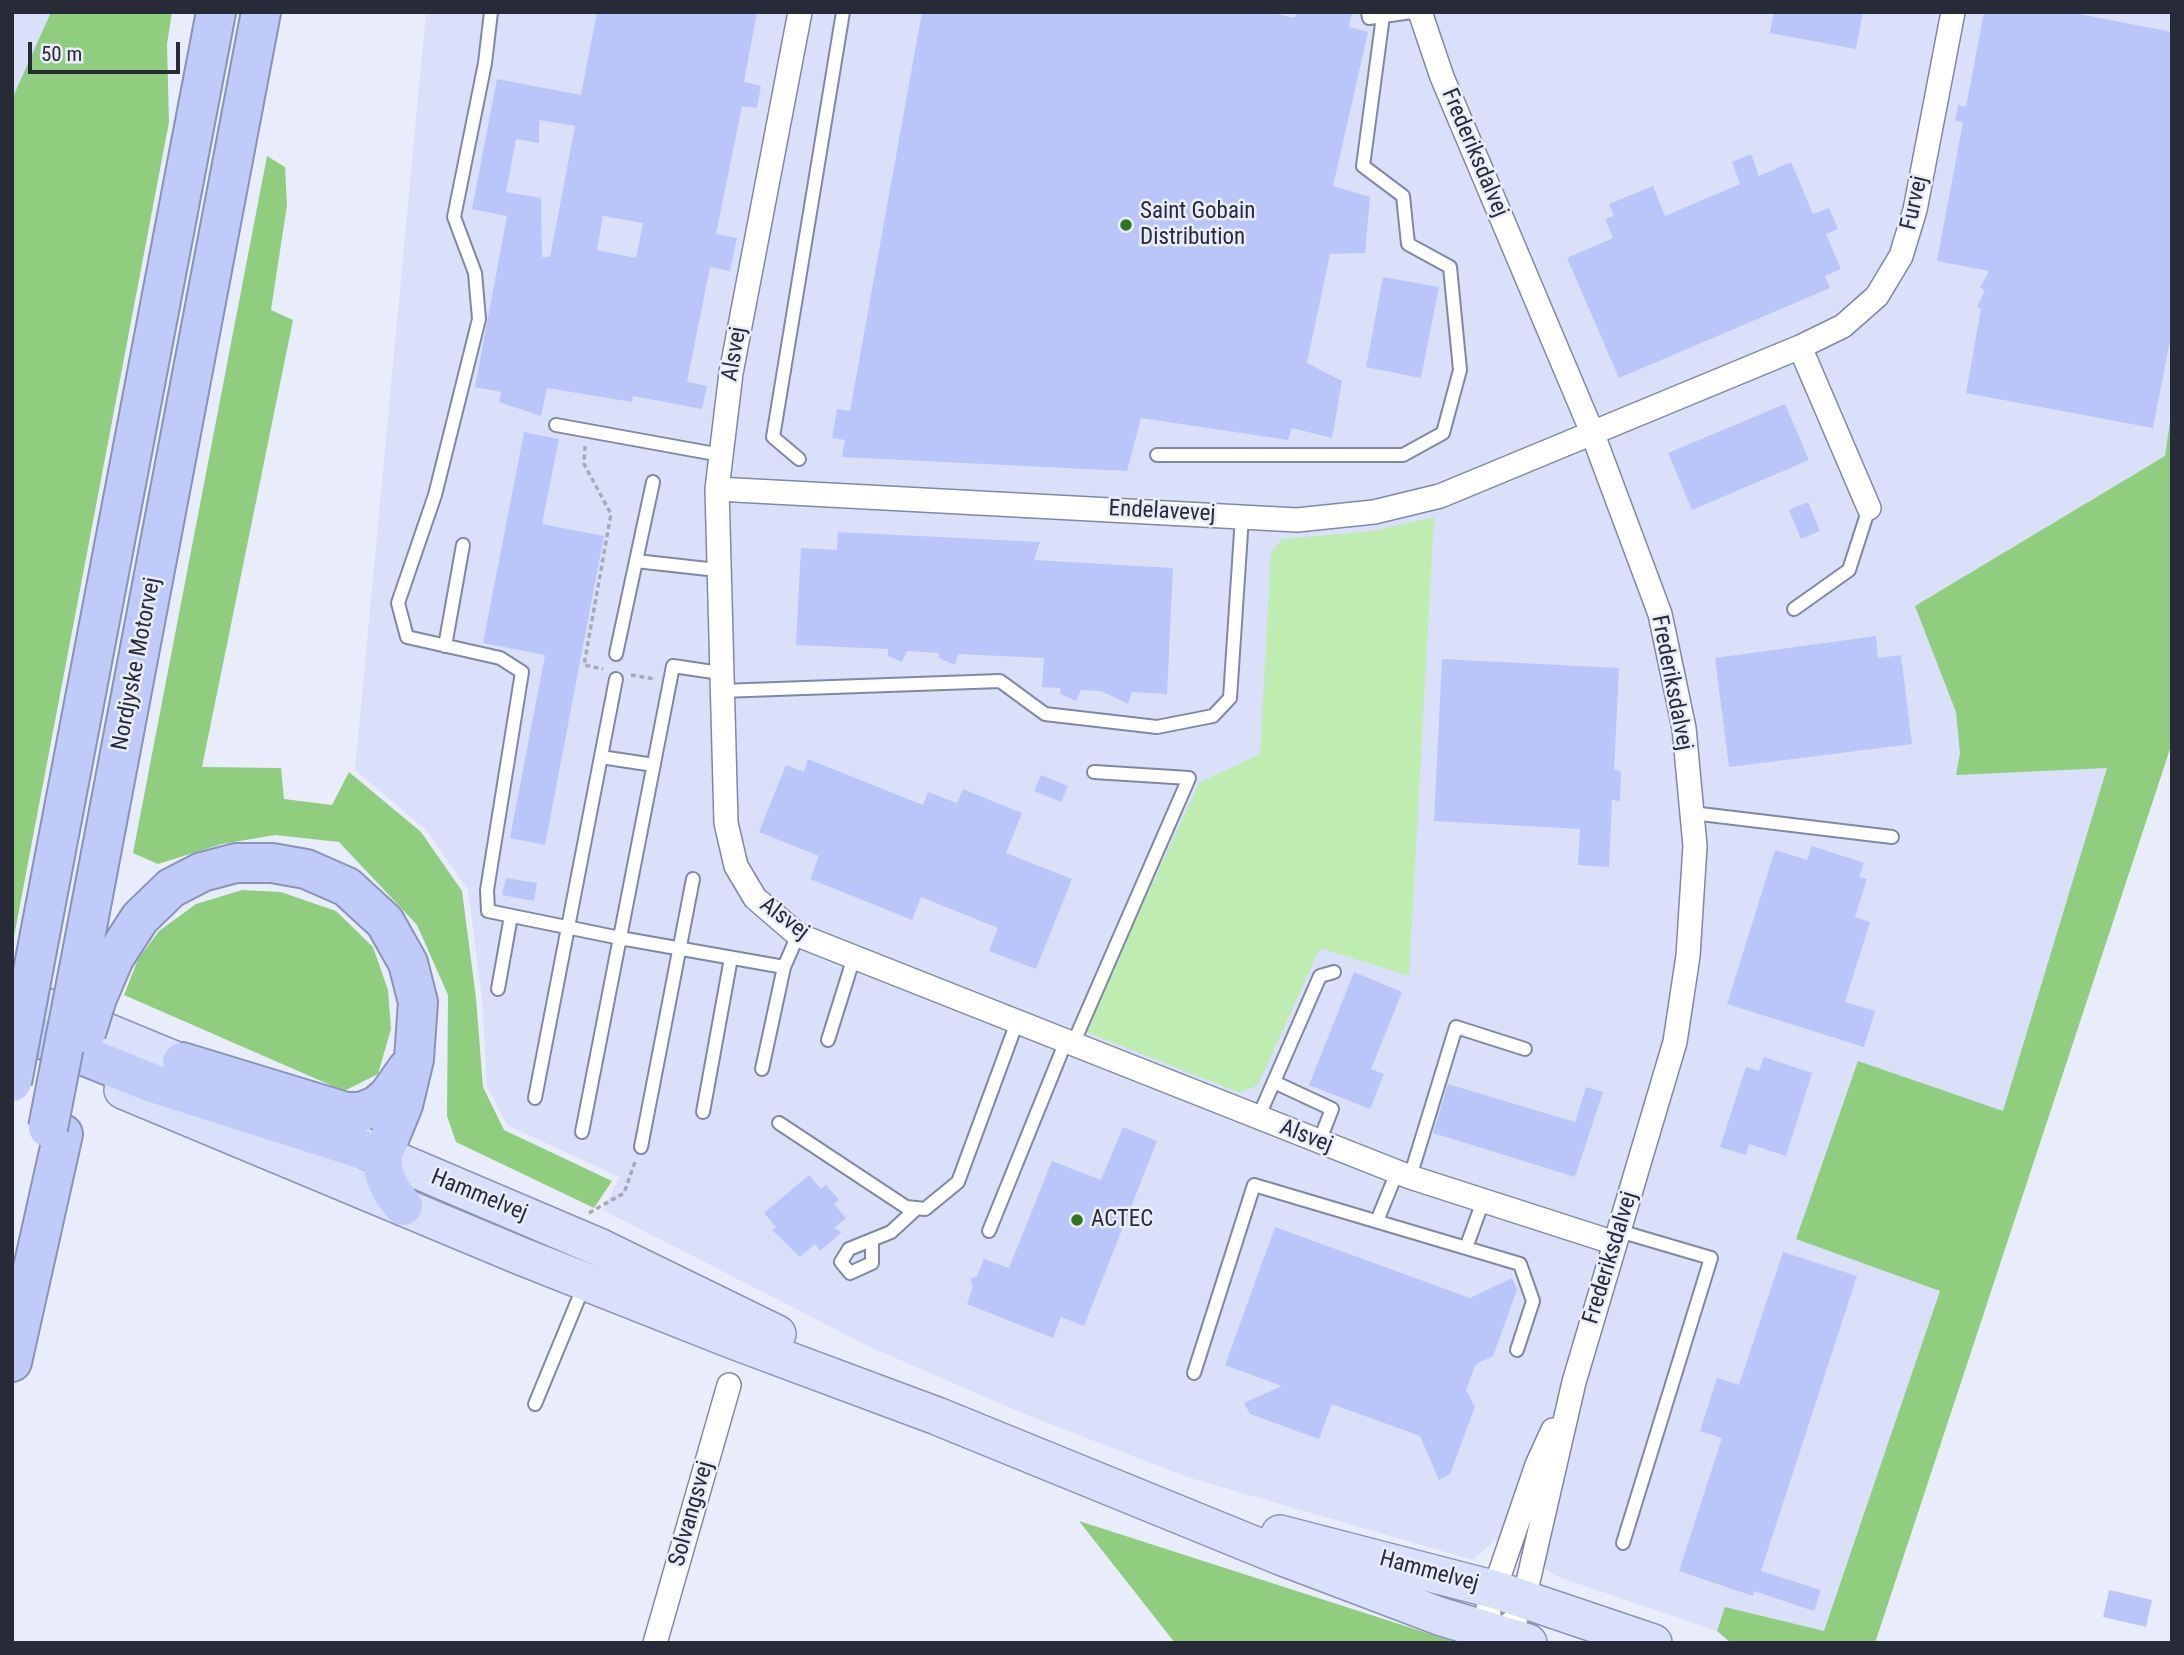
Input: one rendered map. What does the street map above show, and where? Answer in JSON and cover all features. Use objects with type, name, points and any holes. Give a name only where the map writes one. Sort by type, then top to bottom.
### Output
[{"type":"highway","name":"Nordjyske Motorvej","points":[[12,1082],[216,12]]},
{"type":"highway","name":"Nordjyske Motorvej","points":[[99,953],[261,12]]},
{"type":"highway","points":[[12,1315],[56,1131],[97,998],[99,953],[171,888],[202,872],[236,863],[272,863],[306,869],[347,887],[385,922],[408,962],[418,1002],[414,1059],[403,1105],[382,1156],[384,1174],[392,1192],[403,1206]]},
{"type":"highway","points":[[12,1027],[152,1083],[382,1156]]},
{"type":"highway","points":[[183,1062],[323,1107],[361,1112],[388,1096],[414,1059]]},
{"type":"highway","points":[[12,1362],[56,1131]]},
{"type":"main road","name":"Hammelvej","points":[[12,993],[183,1062],[382,1156],[733,1340],[937,1416],[1439,1616],[1504,1621],[1653,1643]]},
{"type":"main road","name":"Hammelvej","points":[[12,1044],[403,1206],[593,1265]]},
{"type":"main road","name":"Hammelvej","points":[[1200,1521],[1276,1533],[1504,1621]]},
{"type":"main road","points":[[1504,1621],[1588,1643]]},
{"type":"street","name":"Alsvej","points":[[800,12],[731,373],[717,489],[717,570],[726,823],[736,866],[755,898],[797,935],[1319,1142],[1403,1175],[1483,1201],[1617,1237]]},
{"type":"street","name":"Frederiksdalvej","points":[[1420,12],[1442,77],[1592,432],[1660,614],[1684,728],[1695,846],[1688,957],[1675,1042],[1504,1621]]},
{"type":"street","name":"Furvej","points":[[1592,432],[1800,347],[1843,326],[1877,296],[1901,256],[1915,210],[1953,12]]},
{"type":"street","points":[[1800,347],[1869,508]]},
{"type":"street","name":"Endelavevej","points":[[717,489],[1297,520],[1361,513],[1440,496],[1592,432]]},
{"type":"street","name":"Solvangsvej","points":[[655,1643],[729,1385]]},
{"type":"lane","points":[[491,12],[485,63],[454,217],[475,273],[479,319],[435,495],[398,603],[407,637],[499,658],[522,673],[487,890],[488,911],[620,939],[785,967]]},
{"type":"lane","points":[[799,459],[773,437],[843,12]]},
{"type":"lane","points":[[1368,12],[1369,19],[1412,12]]},
{"type":"lane","points":[[1157,455],[1403,455],[1443,433],[1460,370],[1450,267],[1408,244],[1403,196],[1363,166],[1383,16]]},
{"type":"lane","points":[[556,425],[721,455]]},
{"type":"lane","points":[[616,654],[653,482]]},
{"type":"lane","points":[[1794,609],[1849,570],[1869,508]]},
{"type":"lane","points":[[582,1132],[673,666],[721,682],[1000,681],[1045,713],[1157,727],[1213,716],[1230,698],[1242,517]]},
{"type":"lane","points":[[445,646],[463,545]]},
{"type":"lane","points":[[636,561],[717,570]]},
{"type":"lane","points":[[535,1098],[616,679]]},
{"type":"lane","points":[[601,757],[654,765]]},
{"type":"lane","points":[[989,1231],[1189,778],[1094,772]]},
{"type":"lane","points":[[1692,813],[1892,837]]},
{"type":"lane","points":[[641,1147],[693,879]]},
{"type":"lane","points":[[498,989],[511,916]]},
{"type":"lane","points":[[762,1069],[785,967],[797,935]]},
{"type":"lane","points":[[828,1040],[854,957]]},
{"type":"lane","points":[[703,1112],[731,958]]},
{"type":"lane","points":[[1258,1118],[1320,976],[1334,972]]},
{"type":"lane","points":[[779,1123],[906,1207],[925,1209],[958,1182],[1017,1022]]},
{"type":"lane","points":[[1377,1221],[1403,1175],[1456,1027],[1525,1049]]},
{"type":"lane","points":[[1274,1082],[1332,1109],[1319,1142]]},
{"type":"lane","points":[[1194,1373],[1254,1185],[1520,1264],[1533,1301],[1517,1350]]},
{"type":"lane","points":[[1466,1248],[1483,1201]]},
{"type":"lane","points":[[872,1242],[891,1232],[917,1208]]},
{"type":"lane","points":[[1617,1237],[1711,1258],[1623,1542]]},
{"type":"lane","points":[[536,1404],[593,1265]]},
{"type":"path","points":[[582,1217],[624,1193],[641,1147]]},
{"type":"shaded area","points":[[12,12],[51,12],[12,99]]},
{"type":"shaded area","points":[[426,12],[2172,12],[2172,614],[1848,1643],[1751,1643],[1556,1576],[1495,1540],[1473,1560],[1187,1477],[1022,1413],[870,1347],[603,1210],[619,1177],[507,1125],[487,1086],[482,999],[468,890],[426,830],[355,770]]},
{"type":"green space","points":[[51,12],[172,12],[167,44],[169,122],[12,947],[12,99]]},
{"type":"green space","points":[[267,156],[285,167],[287,205],[271,310],[293,320],[202,767],[281,768],[284,799],[332,805],[349,772],[421,832],[462,891],[476,998],[483,1087],[504,1130],[612,1181],[594,1208],[456,1142],[447,1116],[448,995],[417,925],[339,842],[275,835],[222,844],[158,864],[133,853]]},
{"type":"green space","points":[[2172,408],[2172,743],[1875,1643],[1731,1643],[1717,1631],[1725,1607],[1824,1631],[1940,1291],[1796,1239],[1858,1061],[2003,1111],[2107,768],[1956,775],[1960,753],[1956,712],[1915,606],[2165,456]]},
{"type":"green space","points":[[1434,517],[1409,976],[1320,948],[1258,1085],[1240,1093],[1084,1031],[1199,783],[1260,754],[1271,553],[1282,539],[1373,531]]},
{"type":"green space","points":[[242,890],[281,892],[336,911],[373,947],[388,990],[391,1029],[378,1074],[344,1091],[124,995],[138,959],[159,931],[196,904]]},
{"type":"green space","points":[[1079,1521],[1455,1642],[1455,1643],[1175,1643]]},
{"type":"building","points":[[597,12],[757,12],[744,82],[761,86],[757,108],[742,106],[716,234],[737,238],[730,271],[710,267],[687,382],[707,386],[702,409],[633,396],[632,402],[547,388],[541,416],[499,402],[501,392],[475,387],[507,216],[472,209],[497,79],[581,95]],"holes":[[[539,120],[575,126],[550,257],[542,257],[541,198],[506,192],[516,139],[539,143]],[[603,216],[643,223],[636,258],[597,250]]]},
{"type":"building","name":"Saint Gobain Distribution","points":[[922,12],[1269,12],[1295,18],[1296,12],[1352,12],[1349,27],[1368,32],[1333,186],[1370,197],[1365,253],[1330,254],[1307,363],[1342,381],[1332,438],[1292,428],[1288,440],[1141,418],[1127,471],[842,457],[845,440],[832,438],[837,409],[850,411]]},
{"type":"building","points":[[1774,12],[1863,12],[1856,49],[1770,33]]},
{"type":"building","points":[[1984,12],[2069,12],[2172,32],[2172,330],[2153,428],[1966,393],[1981,309],[1977,307],[1985,290],[1980,288],[1989,271],[1937,261],[1963,122],[1955,121],[1958,105],[1966,107]]},
{"type":"building","points":[[1751,154],[1759,176],[1791,162],[1813,214],[1829,208],[1838,229],[1826,234],[1841,269],[1825,276],[1830,288],[1619,378],[1567,258],[1613,238],[1605,219],[1614,216],[1609,204],[1653,186],[1665,216],[1740,184],[1732,162]]},
{"type":"building","points":[[1383,277],[1439,287],[1421,378],[1366,367]]},
{"type":"building","points":[[1785,404],[1809,460],[1692,510],[1668,453]]},
{"type":"building","points":[[524,432],[559,439],[542,524],[604,536],[545,845],[510,838],[545,655],[483,643]]},
{"type":"building","points":[[1808,502],[1820,531],[1801,539],[1789,510]]},
{"type":"building","points":[[838,532],[1040,542],[1034,560],[1173,568],[1167,694],[1132,692],[1128,704],[1101,691],[1081,690],[1076,701],[1060,694],[1060,688],[1042,687],[1044,658],[958,654],[955,665],[939,658],[939,653],[907,651],[902,662],[888,656],[888,649],[796,645],[801,548],[837,550]]},
{"type":"building","points":[[1876,636],[1878,658],[1901,655],[1912,744],[1729,767],[1715,658]]},
{"type":"building","points":[[1442,659],[1619,668],[1614,770],[1621,771],[1620,801],[1612,800],[1609,867],[1578,865],[1580,829],[1434,821]]},
{"type":"building","points":[[808,759],[923,805],[928,792],[957,803],[963,789],[1022,813],[1006,853],[1072,879],[1036,969],[989,951],[998,928],[921,897],[912,920],[810,879],[819,856],[759,832],[786,765],[804,772]]},
{"type":"building","points":[[1041,775],[1068,786],[1061,802],[1034,791]]},
{"type":"building","points":[[1812,846],[1864,863],[1859,877],[1867,879],[1855,917],[1870,922],[1845,1002],[1875,1011],[1864,1047],[1727,1004],[1775,850],[1807,860]]},
{"type":"building","points":[[506,878],[537,883],[534,901],[502,895]]},
{"type":"building","points":[[1354,972],[1402,992],[1371,1069],[1384,1074],[1370,1109],[1309,1085]]},
{"type":"building","points":[[1764,1057],[1812,1073],[1786,1156],[1749,1144],[1746,1155],[1720,1147],[1746,1067],[1759,1071]]},
{"type":"building","points":[[1448,1084],[1575,1122],[1586,1087],[1603,1092],[1575,1177],[1433,1133]]},
{"type":"building","name":"ACTEC","points":[[1123,1127],[1157,1141],[1084,1326],[1061,1317],[1053,1338],[967,1304],[973,1287],[970,1279],[977,1276],[984,1259],[1009,1268],[1052,1161],[1101,1180]]},
{"type":"building","points":[[809,1175],[821,1189],[826,1185],[839,1200],[834,1204],[846,1218],[834,1228],[842,1232],[820,1251],[815,1244],[800,1257],[772,1230],[776,1227],[764,1213]]},
{"type":"building","points":[[1275,1227],[1470,1298],[1512,1278],[1517,1290],[1493,1356],[1476,1364],[1466,1390],[1475,1407],[1450,1474],[1439,1480],[1420,1436],[1332,1404],[1319,1439],[1250,1414],[1244,1403],[1282,1386],[1225,1365]]},
{"type":"building","points":[[1783,1252],[1857,1276],[1761,1571],[1821,1590],[1814,1611],[1754,1591],[1753,1596],[1679,1571],[1722,1438],[1700,1431],[1717,1378],[1739,1385]]},
{"type":"building","points":[[2109,1590],[2152,1600],[2146,1627],[2103,1617]]},
{"type":"place","name":"Saint Gobain Distribution","points":[[1126,225]]},
{"type":"place","name":"ACTEC","points":[[1077,1220]]}]
